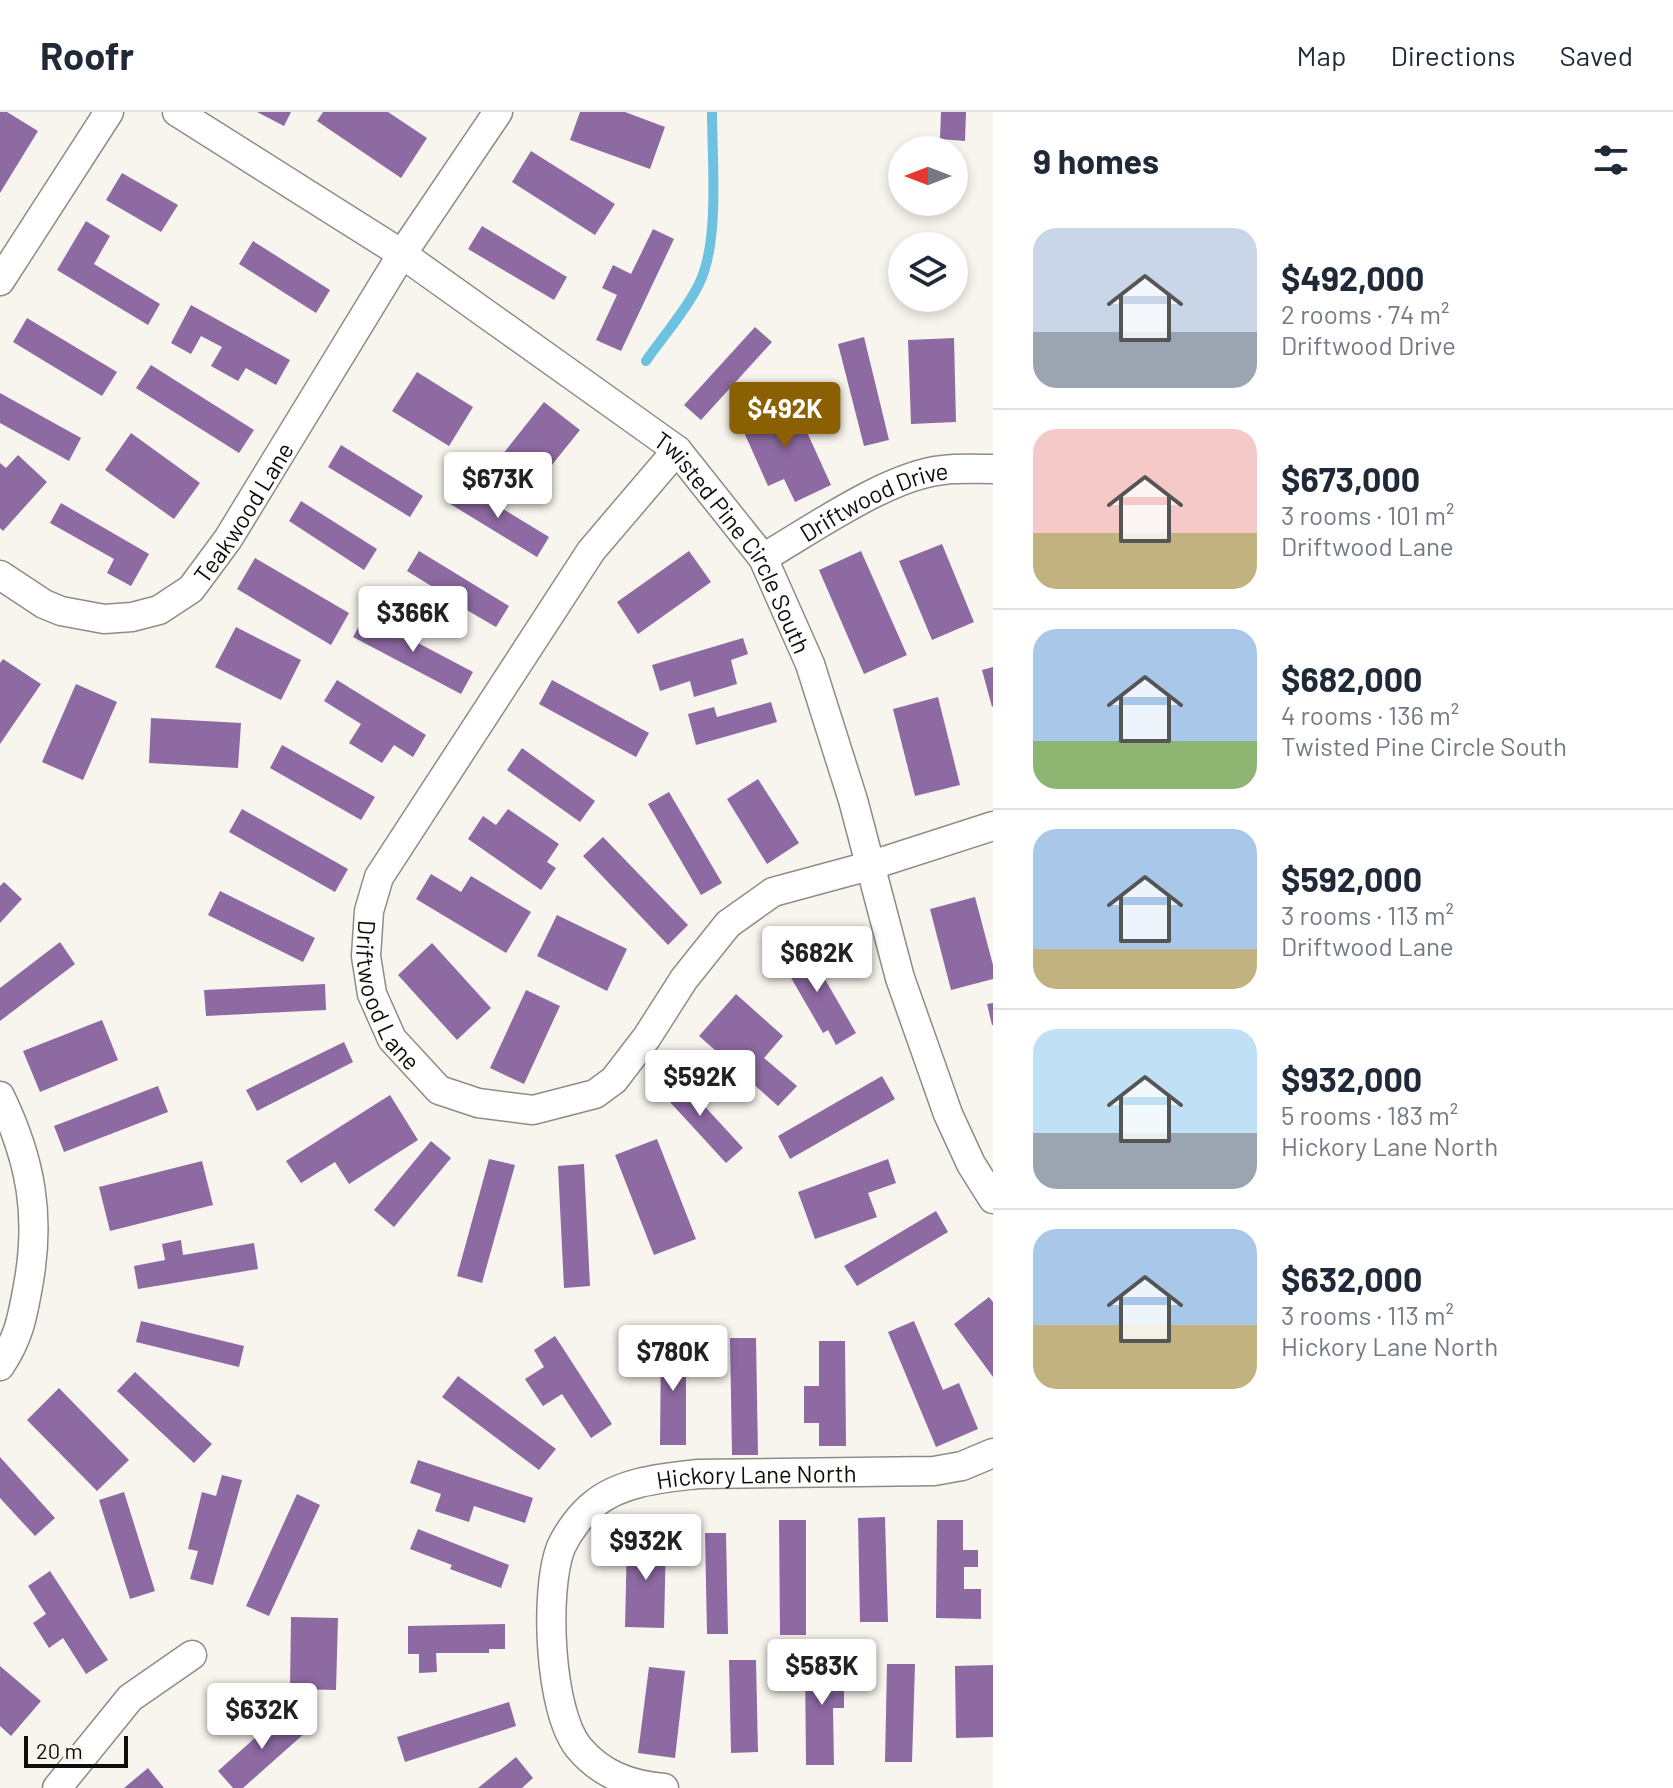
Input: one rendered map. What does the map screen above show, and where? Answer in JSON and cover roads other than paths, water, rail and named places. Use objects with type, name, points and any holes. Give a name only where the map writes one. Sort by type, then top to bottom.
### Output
[{"type":"street","points":[[0,281],[109,112]]},
{"type":"street","name":"Twisted Pine Circle South","points":[[177,112],[402,254],[677,450],[763,558],[810,664],[853,800],[900,978],[948,1114],[982,1159],[993,1199]]},
{"type":"street","name":"Teakwood Lane","points":[[0,575],[44,604],[61,611],[104,619],[132,617],[159,610],[191,589],[228,539],[402,254],[498,112]]},
{"type":"street","name":"Driftwood Lane","points":[[677,450],[591,551],[379,877],[369,911],[366,956],[372,994],[392,1039],[439,1090],[478,1103],[533,1110],[595,1094],[614,1080],[684,979],[728,924],[773,892],[869,866]]},
{"type":"street","name":"Driftwood Drive","points":[[763,558],[882,489],[913,476],[942,470],[993,469]]},
{"type":"street","points":[[869,866],[993,826]]},
{"type":"street","points":[[0,1096],[31,1185],[35,1251],[20,1330],[0,1366]]},
{"type":"street","name":"Hickory Lane North","points":[[664,1788],[627,1782],[607,1773],[579,1748],[562,1715],[553,1663],[554,1597],[562,1547],[581,1516],[610,1494],[626,1487],[669,1478],[698,1474],[934,1471],[962,1466],[993,1453]]},
{"type":"street","points":[[57,1788],[130,1698],[192,1655]]},
{"type":"waterway","points":[[646,361],[688,304],[706,267],[713,200],[712,112]]}]
